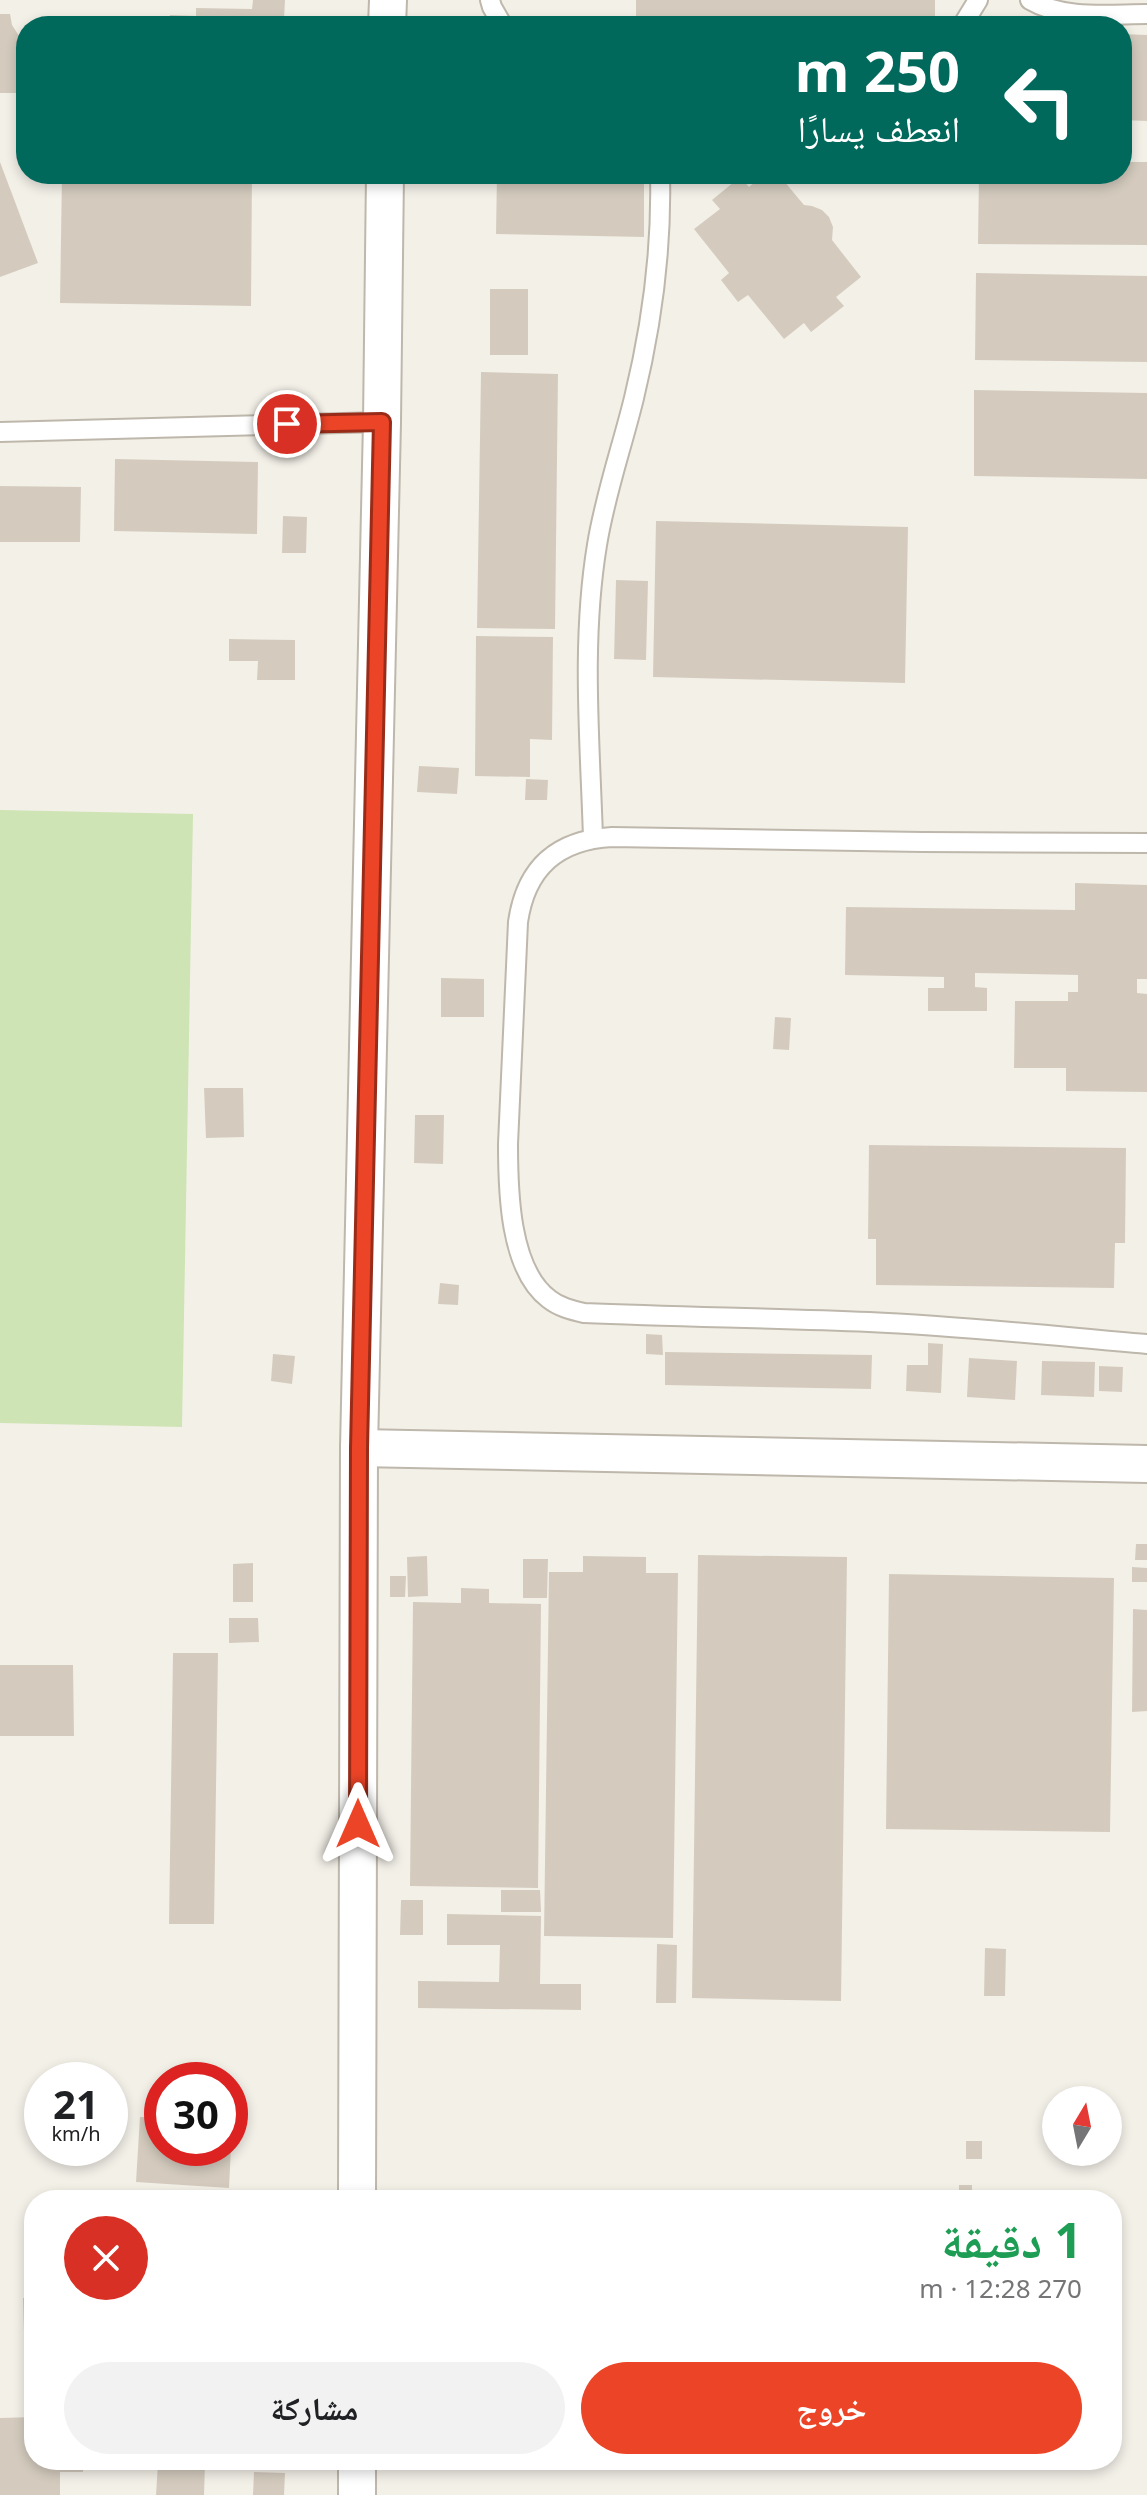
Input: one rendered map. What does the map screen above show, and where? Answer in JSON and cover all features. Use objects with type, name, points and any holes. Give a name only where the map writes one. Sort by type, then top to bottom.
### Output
[{"type":"street","points":[[357,2190],[359,1448],[385,184]]},
{"type":"street","points":[[359,1448],[1147,1464]]},
{"type":"street","points":[[357,2470],[357,2495]]},
{"type":"lane","points":[[1030,0],[1060,13],[1147,14]]},
{"type":"lane","points":[[593,838],[588,640],[591,592],[607,494],[634,400],[653,306],[660,184]]},
{"type":"lane","points":[[0,432],[382,422]]},
{"type":"lane","points":[[1147,843],[593,838],[566,847],[541,866],[529,882],[521,902],[508,1128],[512,1215],[526,1270],[549,1299],[565,1308],[584,1313],[969,1328],[1147,1344]]},
{"type":"green space","points":[[0,810],[193,814],[182,1427],[0,1423]]},
{"type":"building","points":[[253,0],[285,0],[284,16],[196,16],[196,8],[252,9]]},
{"type":"building","points":[[636,0],[935,0],[935,16],[636,16]]},
{"type":"building","points":[[0,14],[10,14],[16,31],[16,93],[0,93]]},
{"type":"building","points":[[1132,34],[1147,35],[1147,121],[1132,120]]},
{"type":"building","points":[[0,162],[38,263],[0,277]]},
{"type":"building","points":[[1132,162],[1147,162],[1147,245],[978,244],[979,184],[1132,184]]},
{"type":"building","points":[[62,184],[252,184],[251,306],[60,303]]},
{"type":"building","points":[[497,184],[644,184],[644,237],[496,234]]},
{"type":"building","points":[[731,184],[746,184],[749,187],[753,184],[786,184],[804,205],[822,210],[833,227],[832,240],[861,277],[836,297],[844,306],[811,332],[804,323],[784,339],[748,295],[738,302],[721,280],[729,273],[694,229],[720,209],[712,200]]},
{"type":"building","points":[[976,273],[1147,276],[1147,362],[975,360]]},
{"type":"building","points":[[490,289],[528,289],[528,355],[490,355]]},
{"type":"building","points":[[481,372],[558,374],[555,629],[477,628]]},
{"type":"building","points":[[974,390],[1147,393],[1147,479],[974,476]]},
{"type":"building","points":[[115,459],[258,462],[257,534],[114,531]]},
{"type":"building","points":[[0,486],[81,487],[80,542],[0,542]]},
{"type":"building","points":[[283,516],[307,517],[306,553],[282,553]]},
{"type":"building","points":[[656,521],[908,527],[905,683],[653,677]]},
{"type":"building","points":[[616,580],[648,581],[646,660],[614,659]]},
{"type":"building","points":[[476,636],[553,637],[552,740],[530,739],[530,777],[475,776]]},
{"type":"building","points":[[229,639],[295,640],[295,680],[257,680],[258,661],[229,661]]},
{"type":"building","points":[[419,766],[459,768],[457,794],[417,792]]},
{"type":"building","points":[[526,779],[548,780],[547,800],[525,800]]},
{"type":"building","points":[[1075,883],[1147,885],[1147,979],[1137,979],[1137,993],[1147,994],[1147,1092],[1066,1091],[1066,1068],[1014,1068],[1015,1001],[1068,1001],[1068,992],[1078,992],[1078,975],[975,973],[975,987],[987,988],[987,1011],[928,1011],[928,988],[944,988],[944,977],[845,975],[846,907],[1075,910]]},
{"type":"building","points":[[441,978],[484,979],[484,1017],[441,1017]]},
{"type":"building","points":[[775,1017],[791,1018],[789,1050],[773,1049]]},
{"type":"building","points":[[204,1088],[243,1088],[244,1137],[206,1138]]},
{"type":"building","points":[[415,1115],[444,1115],[443,1164],[414,1163]]},
{"type":"building","points":[[869,1145],[1126,1148],[1125,1243],[1115,1243],[1114,1288],[876,1285],[876,1239],[868,1239]]},
{"type":"building","points":[[440,1283],[459,1285],[458,1305],[438,1304]]},
{"type":"building","points":[[646,1334],[662,1335],[663,1355],[646,1354]]},
{"type":"building","points":[[928,1343],[943,1344],[941,1393],[906,1391],[907,1365],[928,1365]]},
{"type":"building","points":[[665,1352],[872,1355],[871,1389],[665,1385]]},
{"type":"building","points":[[273,1354],[295,1356],[292,1384],[271,1381]]},
{"type":"building","points":[[969,1358],[1017,1361],[1015,1400],[967,1397]]},
{"type":"building","points":[[1042,1361],[1095,1362],[1094,1397],[1041,1395]]},
{"type":"building","points":[[1099,1366],[1123,1367],[1122,1392],[1099,1391]]},
{"type":"building","points":[[1136,1544],[1147,1544],[1147,1560],[1135,1560]]},
{"type":"building","points":[[698,1555],[847,1557],[841,2001],[692,1998]]},
{"type":"building","points":[[427,1556],[428,1596],[408,1597],[407,1557]]},
{"type":"building","points":[[583,1556],[646,1557],[646,1573],[678,1573],[673,1938],[544,1936],[549,1572],[583,1572]]},
{"type":"building","points":[[523,1559],[548,1559],[547,1598],[523,1598]]},
{"type":"building","points":[[253,1563],[253,1602],[233,1602],[233,1564]]},
{"type":"building","points":[[1132,1567],[1147,1568],[1147,1582],[1132,1582]]},
{"type":"building","points":[[889,1574],[1114,1578],[1110,1832],[886,1829]]},
{"type":"building","points":[[390,1576],[406,1576],[405,1597],[390,1597]]},
{"type":"building","points":[[461,1588],[489,1589],[489,1603],[541,1604],[538,1888],[410,1886],[413,1602],[461,1603]]},
{"type":"building","points":[[1133,1609],[1147,1610],[1147,1711],[1132,1712]]},
{"type":"building","points":[[229,1618],[258,1618],[259,1642],[229,1643]]},
{"type":"building","points":[[173,1653],[218,1653],[214,1924],[169,1924]]},
{"type":"building","points":[[0,1665],[73,1665],[74,1736],[0,1736]]},
{"type":"building","points":[[501,1890],[540,1890],[541,1912],[501,1912]]},
{"type":"building","points":[[401,1900],[423,1900],[423,1935],[400,1935]]},
{"type":"building","points":[[447,1914],[541,1916],[540,1984],[581,1984],[581,2010],[418,2008],[418,1981],[499,1982],[500,1945],[447,1945]]},
{"type":"building","points":[[657,1944],[677,1945],[676,2003],[656,2003]]},
{"type":"building","points":[[985,1948],[1006,1949],[1005,1996],[984,1996]]},
{"type":"building","points":[[140,2117],[144,2117],[144,2166],[230,2166],[229,2188],[136,2182]]},
{"type":"building","points":[[966,2141],[982,2141],[982,2159],[966,2159]]},
{"type":"building","points":[[959,2185],[972,2185],[972,2190],[959,2190]]},
{"type":"building","points":[[24,2417],[24,2470],[83,2472],[60,2472],[60,2495],[0,2495],[0,2418]]},
{"type":"building","points":[[158,2470],[205,2470],[204,2495],[156,2495]]},
{"type":"building","points":[[254,2472],[285,2473],[284,2495],[253,2495]]},
{"type":"route","points":[[287,424],[382,422],[359,1448],[358,1824]]}]
